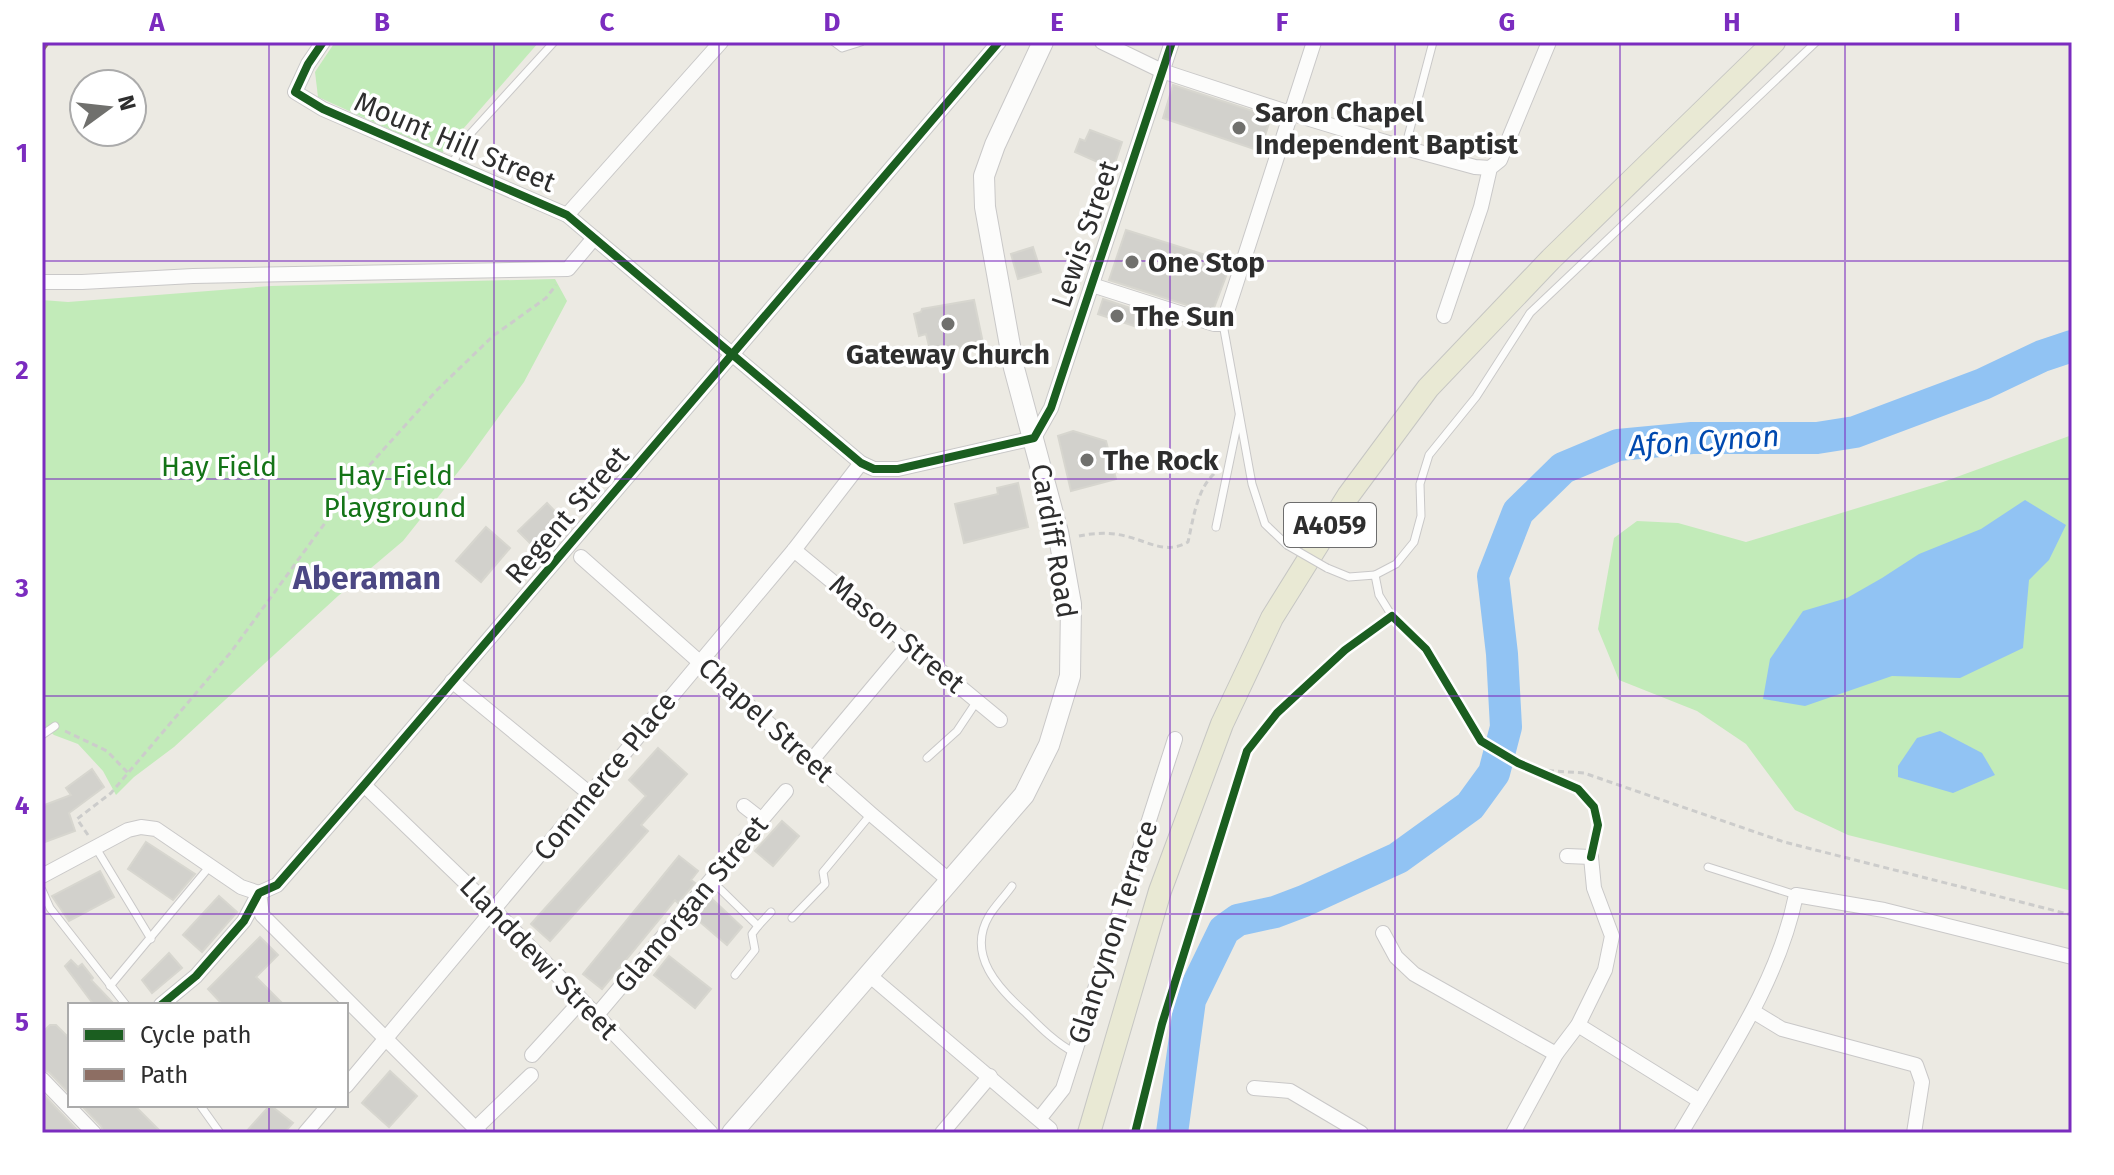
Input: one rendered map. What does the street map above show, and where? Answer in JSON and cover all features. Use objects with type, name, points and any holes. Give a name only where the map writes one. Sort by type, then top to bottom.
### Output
[{"type":"main road","name":"Cardiff Road","points":[[732,1133],[1024,795],[1049,745],[1070,676],[1071,604],[1059,538],[1014,368],[985,207],[984,176],[995,145],[1043,42]]},
{"type":"main road","name":"A4059","points":[[1089,1133],[1160,891],[1222,724],[1272,618],[1339,510],[1428,388],[1551,259],[1774,42]]},
{"type":"street","name":"Mount Hill Street","points":[[323,42],[295,92],[323,109],[567,215],[861,463]]},
{"type":"street","points":[[567,215],[721,42]]},
{"type":"street","name":"Regent Street","points":[[163,1003],[196,976],[244,921],[259,893],[277,885],[364,785],[999,42]]},
{"type":"street","points":[[1102,42],[1162,71],[1290,113],[1405,148],[1475,167],[1490,168]]},
{"type":"street","name":"Lewis Street","points":[[1034,438],[1051,408],[1172,42]]},
{"type":"street","points":[[1092,285],[1214,324],[1223,324],[1314,42]]},
{"type":"street","points":[[1444,316],[1481,207],[1490,168],[1500,160],[1549,42]]},
{"type":"street","points":[[42,282],[568,269],[594,238]]},
{"type":"street","points":[[861,463],[874,469],[898,469],[1034,438]]},
{"type":"street","name":"Commerce Place","points":[[348,1084],[794,550],[861,463]]},
{"type":"street","name":"Mason Street","points":[[794,550],[1000,720]]},
{"type":"street","name":"Chapel Street","points":[[581,557],[951,882]]},
{"type":"street","points":[[812,760],[910,643]]},
{"type":"street","points":[[452,681],[590,794]]},
{"type":"street","name":"Glancynon Terrace","points":[[990,1076],[1045,1123],[1063,1089],[1175,739]]},
{"type":"street","name":"Llanddewi Street","points":[[364,785],[495,911],[711,1133]]},
{"type":"street","name":"Glamorgan Street","points":[[596,1016],[786,791]]},
{"type":"street","points":[[744,806],[762,820]]},
{"type":"street","points":[[42,876],[128,830],[141,827],[156,829],[241,887],[259,893],[262,915],[348,1003]]},
{"type":"street","points":[[1513,1133],[1556,1054],[1578,1025],[1605,970],[1612,936],[1594,888],[1591,857],[1567,856]]},
{"type":"street","points":[[1681,1133],[1754,1012],[1789,930],[1796,895],[1884,910],[2072,957]]},
{"type":"street","points":[[1383,933],[1396,957],[1414,974],[1556,1054]]},
{"type":"street","points":[[869,975],[990,1076],[942,1133]]},
{"type":"street","points":[[532,1055],[581,1001]]},
{"type":"street","points":[[348,1003],[478,1131],[531,1075]]},
{"type":"street","points":[[1754,1012],[1782,1029],[1916,1065],[1922,1082],[1914,1133]]},
{"type":"street","points":[[1578,1025],[1700,1101]]},
{"type":"street","points":[[42,1079],[68,1106]]},
{"type":"street","points":[[1254,1088],[1290,1091],[1361,1133]]},
{"type":"street","points":[[69,1107],[94,1133]]},
{"type":"street","points":[[305,1133],[327,1107]]},
{"type":"lane","points":[[453,164],[461,144],[554,42]]},
{"type":"lane","points":[[834,42],[842,48],[861,42]]},
{"type":"lane","points":[[1405,148],[1433,42]]},
{"type":"lane","points":[[1223,324],[1252,484],[1265,524],[1287,545],[1327,568],[1349,577],[1375,575],[1396,564],[1414,542],[1421,516],[1420,484],[1429,455],[1476,397],[1530,313],[1816,42]]},
{"type":"lane","points":[[1216,527],[1240,410]]},
{"type":"lane","points":[[1375,575],[1379,595],[1392,616]]},
{"type":"lane","points":[[927,758],[957,731],[977,701]]},
{"type":"lane","points":[[42,735],[55,726]]},
{"type":"lane","points":[[792,918],[825,884],[823,872],[871,814]]},
{"type":"lane","points":[[96,847],[151,939]]},
{"type":"lane","points":[[110,986],[210,866]]},
{"type":"lane","points":[[1708,867],[1796,895]]},
{"type":"lane","points":[[712,881],[758,926]]},
{"type":"lane","points":[[1012,886],[984,926],[981,944],[984,962],[998,988],[1061,1045],[1075,1053]]},
{"type":"lane","points":[[42,890],[50,908],[124,1003]]},
{"type":"lane","points":[[735,975],[755,950],[752,934],[771,912]]},
{"type":"lane","points":[[201,1107],[220,1133]]},
{"type":"path","points":[[96,847],[77,819],[111,793],[231,652],[357,479],[437,390],[493,336],[546,298],[568,269]]},
{"type":"path","points":[[1059,538],[1124,535],[1156,546],[1178,548],[1188,542],[1195,513],[1209,479],[1228,467]]},
{"type":"path","points":[[55,726],[107,751],[129,773]]},
{"type":"path","points":[[1535,769],[1570,784]]},
{"type":"path","points":[[1535,769],[1584,773],[1784,842],[2072,915]]},
{"type":"green space","points":[[335,42],[539,42],[442,153],[318,97],[315,72]]},
{"type":"green space","name":"Hay Field","points":[[555,279],[567,301],[524,382],[403,541],[338,596],[174,747],[116,795],[103,771],[78,744],[54,735],[42,725],[42,300],[68,302],[271,286]]},
{"type":"green space","points":[[2072,435],[2072,891],[1848,835],[1795,810],[1746,744],[1697,711],[1619,680],[1598,629],[1614,538],[1637,521],[1678,523],[1746,542],[1943,482]]},
{"type":"water","points":[[2025,500],[2066,525],[2049,560],[2029,580],[2023,648],[1960,678],[1892,676],[1805,706],[1763,699],[1770,659],[1803,611],[1847,598],[1919,554],[1981,529]]},
{"type":"water","points":[[1940,731],[1982,753],[1995,775],[1953,793],[1898,777],[1898,766],[1917,738]]},
{"type":"building","points":[[1173,85],[1271,117],[1260,151],[1163,118]]},
{"type":"building","points":[[1090,130],[1122,142],[1113,169],[1075,152],[1080,139],[1085,141]]},
{"type":"building","points":[[1126,230],[1231,263],[1212,313],[1109,280]]},
{"type":"building","points":[[1033,247],[1041,272],[1018,279],[1011,254]]},
{"type":"building","points":[[1103,299],[1139,311],[1134,326],[1098,314]]},
{"type":"building","name":"Gateway Church","points":[[974,300],[983,343],[956,349],[955,345],[930,350],[926,334],[919,336],[914,314],[922,309]]},
{"type":"building","name":"The Rock","points":[[1073,431],[1106,441],[1116,479],[1071,491],[1058,436]]},
{"type":"building","points":[[1018,483],[1028,527],[964,543],[955,504],[998,494],[997,488]]},
{"type":"building","points":[[547,503],[569,526],[541,554],[518,531]]},
{"type":"building","points":[[486,527],[510,548],[481,582],[456,561]]},
{"type":"building","points":[[658,748],[687,774],[641,825],[648,831],[550,941],[531,924],[646,796],[629,780]]},
{"type":"building","points":[[92,769],[104,787],[69,813],[75,831],[42,843],[42,806],[71,795],[66,788]]},
{"type":"building","points":[[782,821],[799,836],[773,866],[755,851]]},
{"type":"building","points":[[146,842],[195,874],[173,900],[128,869]]},
{"type":"building","points":[[679,856],[698,871],[691,880],[695,883],[678,903],[675,900],[602,989],[583,974]]},
{"type":"building","points":[[100,871],[114,897],[69,921],[52,896]]},
{"type":"building","points":[[219,896],[237,912],[202,952],[183,935]]},
{"type":"building","points":[[710,897],[742,927],[727,945],[693,916]]},
{"type":"building","points":[[260,937],[278,955],[256,977],[282,1003],[221,1003],[208,989]]},
{"type":"building","points":[[169,953],[182,968],[152,993],[142,980]]},
{"type":"building","points":[[669,956],[711,989],[695,1008],[654,975]]},
{"type":"building","points":[[71,960],[78,967],[82,964],[93,978],[91,980],[113,1003],[93,1003],[65,966]]},
{"type":"building","points":[[50,1025],[56,1025],[68,1037],[68,1092],[42,1069],[42,1033]]},
{"type":"building","points":[[390,1071],[417,1096],[389,1127],[362,1103]]},
{"type":"building","points":[[42,1093],[80,1133],[42,1133]]},
{"type":"building","points":[[83,1107],[136,1107],[162,1133],[104,1133]]},
{"type":"building","points":[[268,1107],[293,1123],[284,1133],[245,1133]]},
{"type":"waterway","name":"Afon Cynon","points":[[1172,1133],[1190,1000],[1224,930],[1238,920],[1275,912],[1304,901],[1398,858],[1470,806],[1494,773],[1506,727],[1493,576],[1518,512],[1563,468],[1618,445],[1692,438],[1817,438],[1855,432],[1983,384],[2042,356],[2072,346]]},
{"type":"marked path","points":[[42,49],[47,42]]},
{"type":"cycle path","points":[[323,42],[295,92],[323,109],[567,215],[861,463],[874,469],[898,469],[1034,438],[1051,408],[1172,42]]},
{"type":"cycle path","points":[[163,1003],[196,976],[244,921],[259,893],[277,885],[364,785],[999,42]]},
{"type":"cycle path","points":[[1135,1133],[1162,1024],[1247,751],[1277,713],[1345,650],[1392,616],[1426,649],[1481,741],[1518,763],[1578,789],[1594,807],[1598,825],[1591,857]]},
{"type":"place","name":"Saron Chapel Independent Baptist","points":[[1239,128]]},
{"type":"place","name":"One Stop","points":[[1132,262]]},
{"type":"place","name":"The Sun","points":[[1117,316]]},
{"type":"place","name":"Gateway Church","points":[[948,324]]},
{"type":"place","name":"The Rock","points":[[1087,460]]},
{"type":"district","name":"Aberaman","points":[[367,578]]},
{"type":"park label","name":"Hay Field Playground","points":[[395,491]]}]
